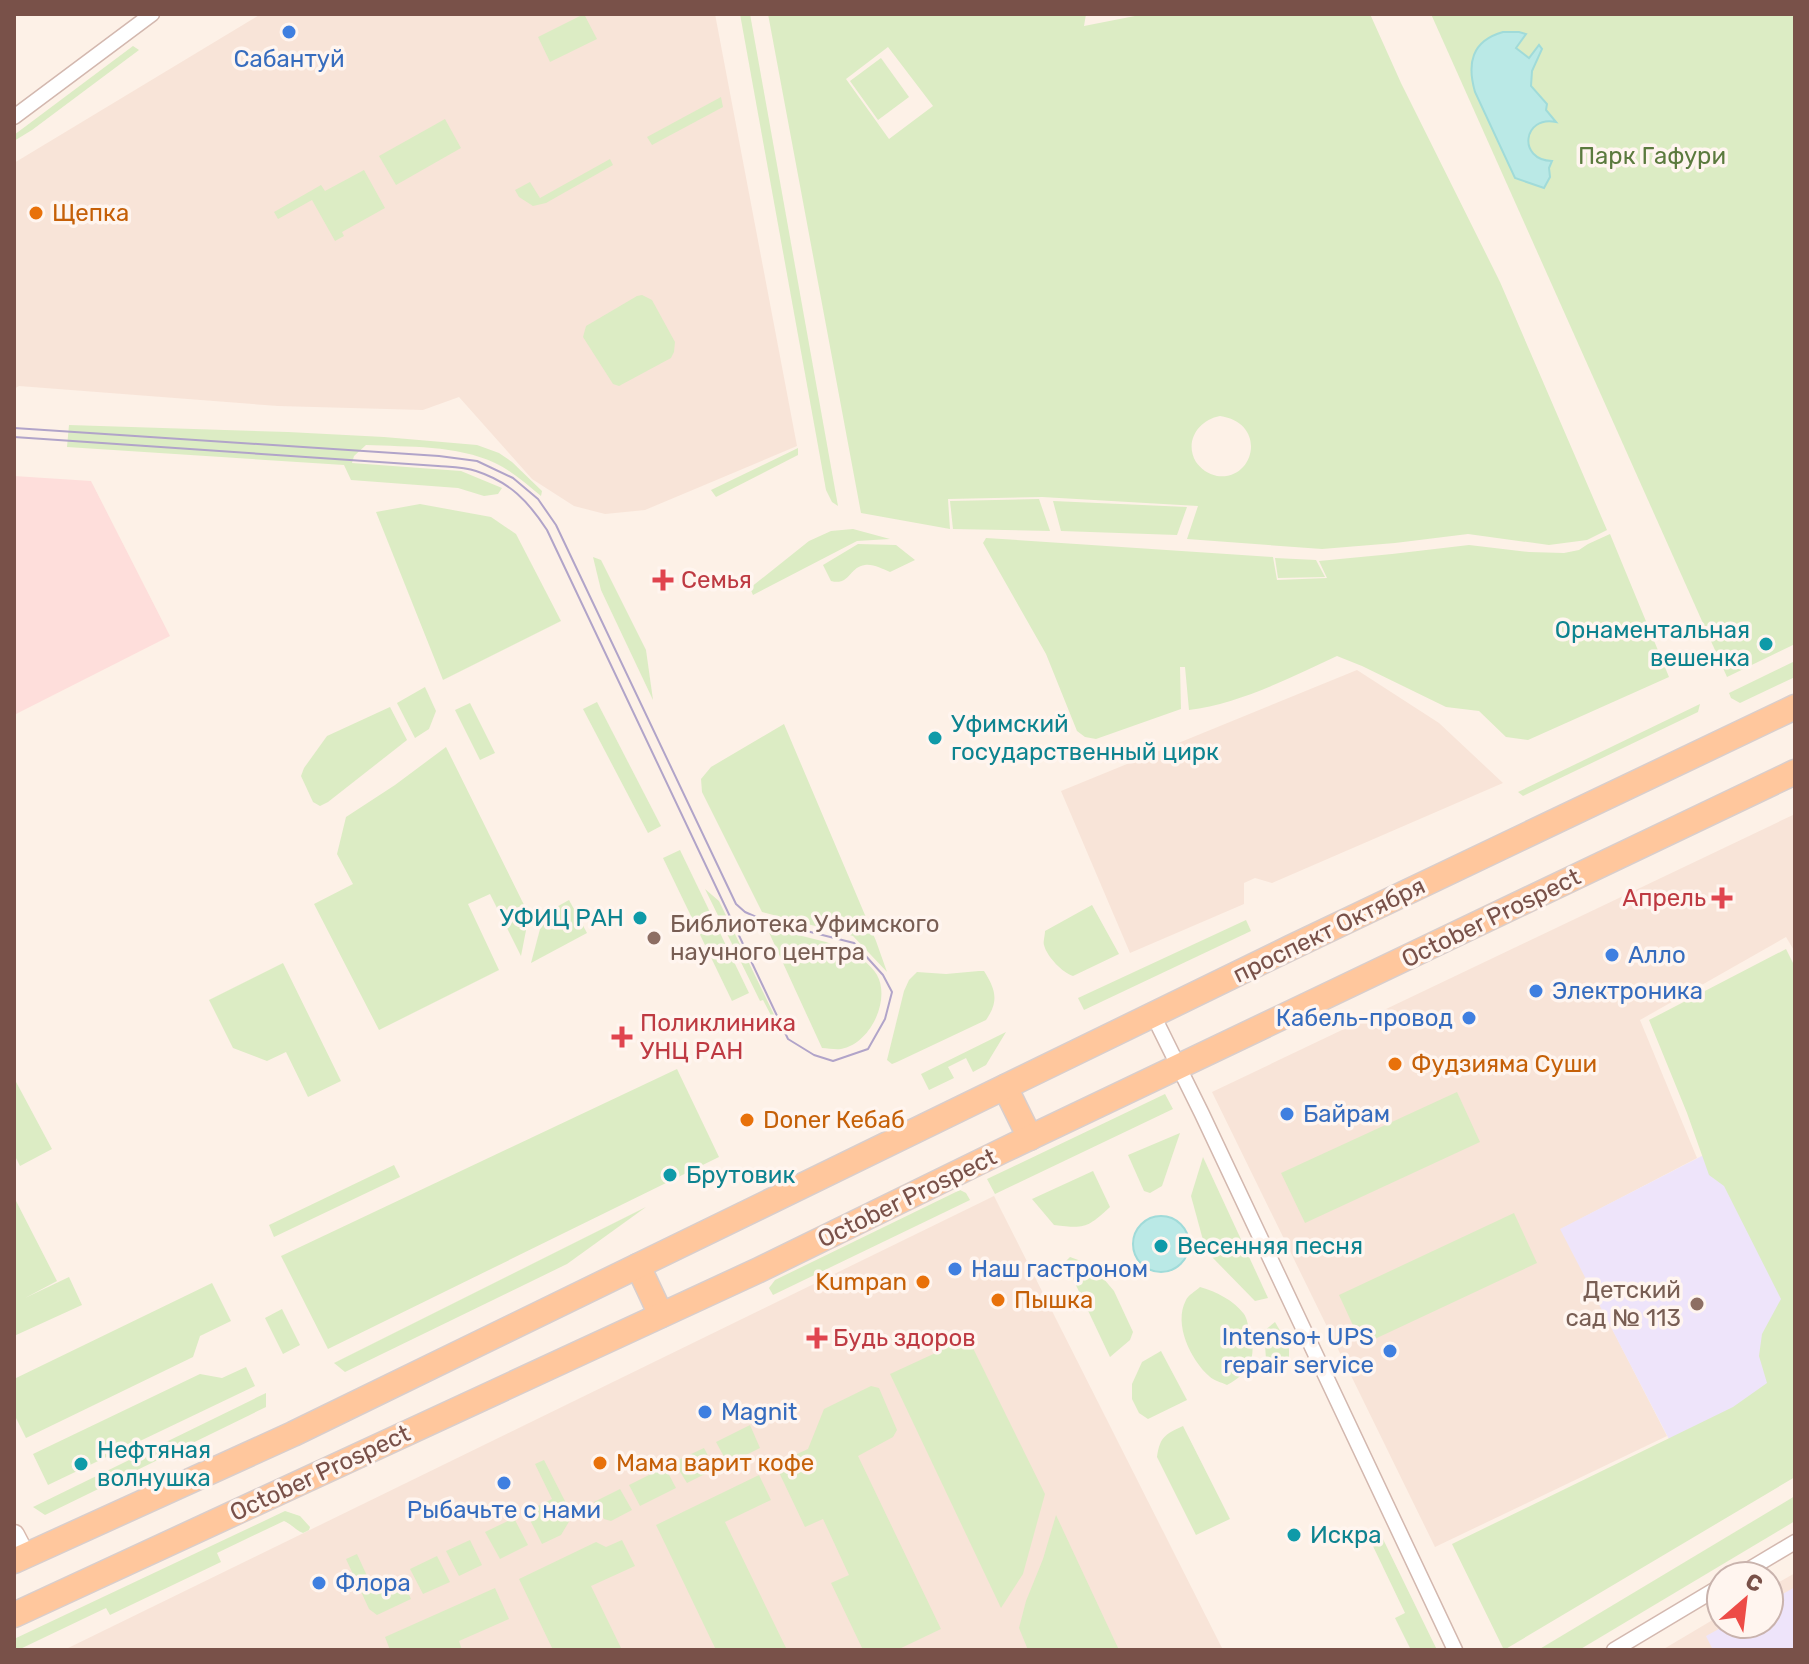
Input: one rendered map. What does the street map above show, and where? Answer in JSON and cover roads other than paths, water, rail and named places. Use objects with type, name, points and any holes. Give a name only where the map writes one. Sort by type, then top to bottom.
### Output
[{"type":"main road","name":"проспект Октября","points":[[1005,1087],[1795,707]]},
{"type":"main road","name":"October Prospect","points":[[14,1615],[773,1263],[1795,772]]},
{"type":"main road","name":"October Prospect","points":[[18,1550],[307,1428],[1005,1087]]},
{"type":"main road","points":[[1005,1087],[1030,1138]]},
{"type":"main road","points":[[638,1266],[661,1315]]},
{"type":"street","points":[[14,117],[152,14]]},
{"type":"street","points":[[1153,1015],[1455,1650]]},
{"type":"street","points":[[1765,1560],[1795,1542]]},
{"type":"street","points":[[1614,1650],[1705,1596]]},
{"type":"water","points":[[1503,32],[1526,34],[1516,48],[1529,58],[1539,45],[1542,49],[1532,71],[1531,86],[1547,104],[1546,110],[1556,122],[1537,125],[1528,138],[1533,154],[1552,161],[1550,177],[1544,188],[1515,178],[1475,92],[1472,72],[1474,55],[1484,41]]},
{"type":"water","points":[[1161,1216],[1181,1224],[1189,1244],[1181,1264],[1161,1272],[1141,1264],[1133,1244],[1141,1224]]},
{"type":"tram line","points":[[14,428],[439,456],[477,461],[513,478],[538,499],[556,525],[736,904],[763,920],[854,943],[883,975],[892,992],[885,1019],[868,1049],[833,1061],[814,1055],[788,1039],[547,530],[525,501],[508,487],[488,476],[457,467],[14,437]]},
{"type":"place","name":"Сабантуй","points":[[289,32]]},
{"type":"place","name":"Щепка","points":[[36,213]]},
{"type":"place","name":"Семья","points":[[663,580]]},
{"type":"place","name":"Орнаментальная вешенка","points":[[1766,644]]},
{"type":"place","name":"Уфимский государственный цирк","points":[[935,738]]},
{"type":"place","name":"Апрель","points":[[1722,898]]},
{"type":"place","name":"УФИЦ РАН","points":[[640,918]]},
{"type":"place","name":"Библиотека Уфимского научного центра","points":[[654,938]]},
{"type":"place","name":"Алло","points":[[1612,955]]},
{"type":"place","name":"Электроника","points":[[1536,991]]},
{"type":"place","name":"Кабель-провод","points":[[1469,1018]]},
{"type":"place","name":"Поликлиника УНЦ РАН","points":[[622,1037]]},
{"type":"place","name":"Фудзияма Суши","points":[[1395,1064]]},
{"type":"place","name":"Байрам","points":[[1287,1114]]},
{"type":"place","name":"Doner Кебаб","points":[[747,1120]]},
{"type":"place","name":"Брутовик","points":[[670,1175]]},
{"type":"place","name":"Весенняя песня","points":[[1161,1246]]},
{"type":"place","name":"Наш гастроном","points":[[955,1269]]},
{"type":"place","name":"Kumpan","points":[[923,1282]]},
{"type":"place","name":"Пышка","points":[[998,1300]]},
{"type":"place","name":"Детский сад № 113","points":[[1697,1304]]},
{"type":"place","name":"Будь здоров","points":[[817,1338]]},
{"type":"place","name":"Intenso+ UPS repair service","points":[[1390,1351]]},
{"type":"place","name":"Magnit","points":[[705,1412]]},
{"type":"place","name":"Мама варит кофе","points":[[600,1463]]},
{"type":"place","name":"Нефтяная волнушка","points":[[81,1464]]},
{"type":"place","name":"Рыбачьте с нами","points":[[504,1483]]},
{"type":"place","name":"Искра","points":[[1294,1535]]},
{"type":"place","name":"Флора","points":[[319,1583]]},
{"type":"park label","name":"Парк Гафури","points":[[1652,156]]}]
